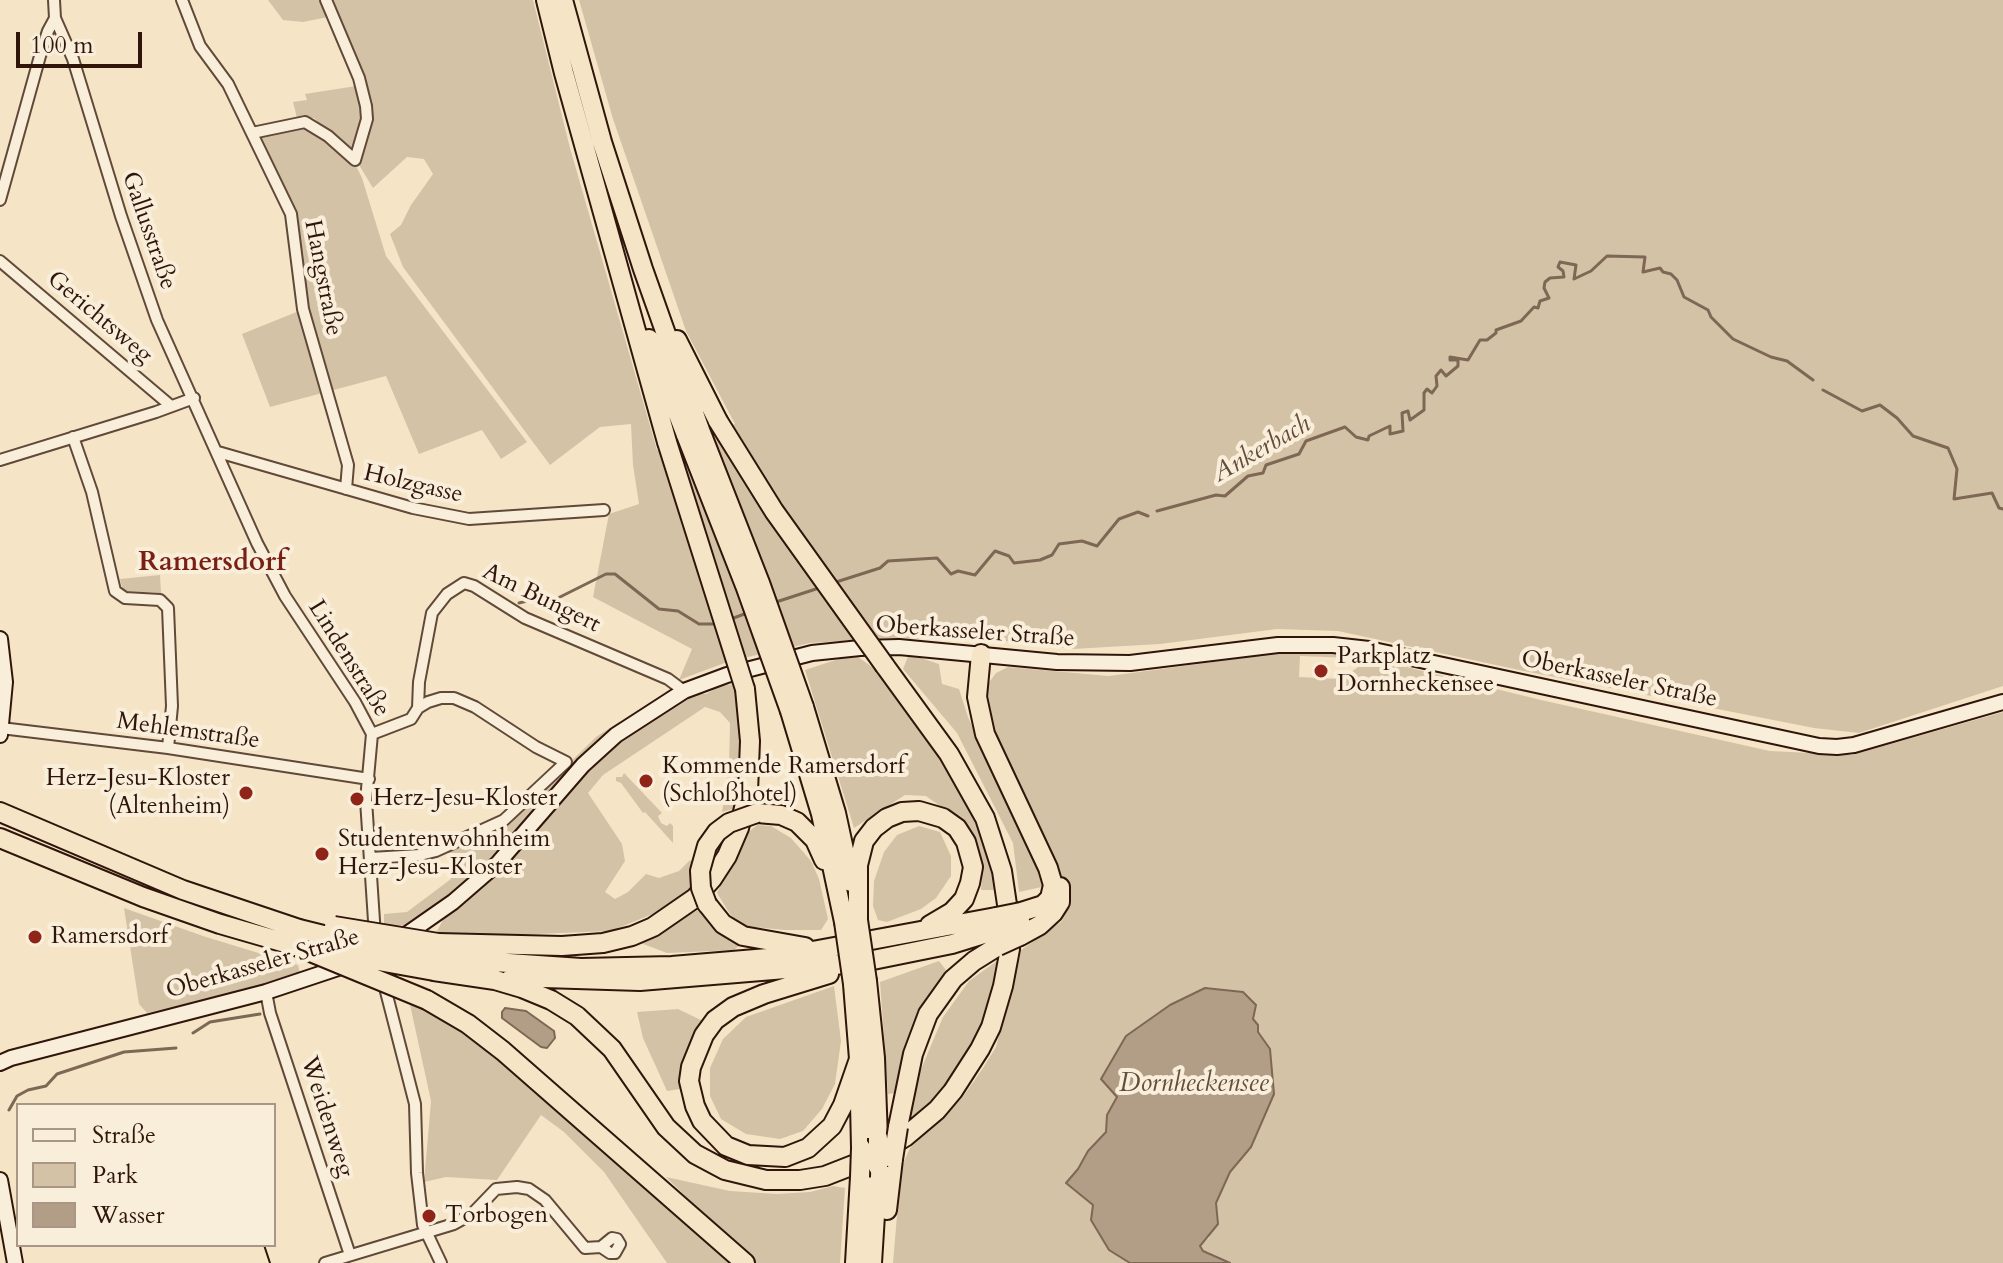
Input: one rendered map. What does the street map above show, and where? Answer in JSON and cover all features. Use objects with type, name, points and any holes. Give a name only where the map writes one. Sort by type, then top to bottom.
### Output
[{"type":"highway","points":[[436,957],[603,943],[653,927],[673,916],[712,879],[727,856],[739,828],[748,792],[750,760],[745,689],[667,442],[546,0]]},
{"type":"highway","points":[[563,0],[602,142],[693,432],[746,588],[797,709],[836,813],[878,1138],[885,1163],[887,1211],[875,1233],[872,1263]]},
{"type":"highway","points":[[611,240],[693,432]]},
{"type":"highway","points":[[0,838],[143,897],[220,924],[386,936],[436,957],[469,976],[538,993],[577,1016],[612,1049],[666,1127],[695,1154],[725,1170],[766,1180],[825,1176],[863,1162],[905,1137],[937,1110],[953,1091],[991,1027],[1010,949],[1002,871],[985,818],[949,754],[774,511],[718,421],[643,269]]},
{"type":"highway","points":[[469,976],[640,981],[858,963],[952,944],[1031,917],[1062,895],[1061,889],[1048,868],[985,734],[977,697],[981,654]]},
{"type":"highway","points":[[797,709],[840,899]]},
{"type":"highway","points":[[0,812],[140,873],[298,931],[468,1024],[503,1051],[745,1263]]},
{"type":"highway","points":[[851,921],[861,849],[868,834],[894,814],[927,812],[943,818],[962,835],[972,858],[972,875],[964,899],[952,912],[913,934]]},
{"type":"highway","points":[[824,950],[743,936],[723,924],[707,904],[701,888],[700,871],[707,846],[717,832],[729,823],[757,813],[773,813],[789,818],[810,833],[820,847],[851,921]]},
{"type":"highway","points":[[298,931],[436,957],[581,968],[672,966],[780,957],[913,934],[997,931],[1031,917]]},
{"type":"highway","points":[[885,1163],[898,1127],[913,1054],[928,1014],[944,990],[997,931]]},
{"type":"highway","points":[[858,963],[733,1007],[715,1020],[704,1035],[695,1053],[689,1081],[702,1121],[726,1146],[748,1155],[785,1157],[808,1148],[832,1126],[867,1058]]},
{"type":"highway","points":[[855,1263],[867,1058]]},
{"type":"street","name":"Gallusstraße","points":[[54,0],[55,18],[73,59],[147,293],[218,452]]},
{"type":"street","name":"Hangstraße","points":[[182,0],[200,46],[228,84],[291,214],[303,309],[348,465],[346,489]]},
{"type":"street","points":[[252,133],[305,122],[328,136],[355,160],[367,119],[366,106],[359,78],[326,0]]},
{"type":"street","points":[[0,200],[48,31],[55,18]]},
{"type":"street","name":"Gerichtsweg","points":[[0,261],[171,406]]},
{"type":"street","points":[[0,460],[194,398]]},
{"type":"street","points":[[73,437],[92,492],[115,591],[125,598],[160,600],[168,608],[172,706],[168,748]]},
{"type":"street","name":"Holzgasse","points":[[218,452],[428,511],[469,519],[604,510]]},
{"type":"street","name":"Lindenstraße","points":[[218,452],[257,543],[279,584],[355,702],[372,734],[366,800],[377,954],[415,1104],[417,1173],[423,1225],[441,1263]]},
{"type":"street","name":"Am Bungert","points":[[418,708],[421,667],[432,613],[447,594],[464,583],[525,618],[668,679],[684,691]]},
{"type":"street","points":[[0,639],[5,682],[1,732]]},
{"type":"street","name":"Oberkasseler Straße","points":[[0,1063],[266,992],[377,954],[475,884],[607,742],[684,691],[756,666],[838,650],[899,647],[1057,662],[1130,663],[1278,645],[1353,647],[1819,746],[1837,747],[1854,745],[2003,702]]},
{"type":"street","points":[[371,858],[436,851],[504,820],[566,762],[463,701],[441,698],[418,708],[411,719],[372,734]]},
{"type":"street","name":"Mehlemstraße","points":[[1,732],[168,748],[369,779]]},
{"type":"street","name":"Weidenweg","points":[[266,992],[270,1013],[350,1255]]},
{"type":"street","points":[[0,1180],[15,1263]]},
{"type":"street","points":[[325,1263],[465,1219],[496,1189],[517,1187],[529,1189],[545,1200],[580,1244],[590,1250],[601,1247]]},
{"type":"green space","points":[[268,0],[323,0],[328,17],[303,22],[283,20]]},
{"type":"green space","points":[[330,0],[533,0],[570,148],[657,450],[735,424],[686,331],[613,119],[579,0],[2003,0],[2003,686],[1859,733],[1814,728],[1338,631],[1277,629],[1160,644],[1073,649],[1004,641],[890,638],[810,643],[730,661],[679,680],[692,649],[593,597],[609,514],[639,504],[631,424],[600,427],[550,465],[403,267],[390,234],[401,225],[433,174],[424,159],[407,157],[373,188],[356,160],[314,118],[297,118],[293,102],[307,100],[305,94],[356,86]]},
{"type":"green space","points":[[302,125],[313,128],[354,162],[362,178],[386,256],[527,442],[501,459],[482,430],[419,454],[386,376],[270,407],[242,334],[304,309],[295,216],[255,135]]},
{"type":"green space","points":[[160,575],[161,593],[123,591],[120,579]]},
{"type":"green space","points":[[1302,650],[1344,652],[1352,654],[1352,658],[1300,656],[1299,677],[1342,679],[1370,658],[1770,751],[1852,755],[2003,712],[2003,1263],[1230,1263],[1203,1251],[1200,1246],[1209,1238],[1216,1203],[1230,1172],[1251,1147],[1274,1094],[1270,1049],[1258,1032],[1244,992],[1205,988],[1126,1037],[1118,1097],[1107,1115],[1106,1132],[1088,1151],[1066,1183],[1093,1206],[1109,1250],[1130,1263],[893,1263],[901,1168],[910,1148],[962,1098],[983,1068],[996,1047],[1021,950],[1062,921],[1071,901],[996,744],[984,703],[987,685],[996,673],[1008,667],[1109,676]]},
{"type":"green space","points":[[854,654],[879,672],[934,745],[979,830],[997,890],[981,890],[982,876],[977,855],[947,811],[926,796],[905,795],[854,828],[805,670]]},
{"type":"green space","points":[[909,654],[939,664],[942,684],[959,689],[968,717],[1046,886],[1019,892],[1013,843],[957,733],[903,669]]},
{"type":"green space","points":[[735,684],[742,712],[743,776],[733,809],[722,812],[729,768],[730,723],[720,712],[705,707],[603,775],[588,793],[622,844],[625,861],[605,892],[615,899],[628,892],[646,874],[659,878],[679,871],[693,860],[691,892],[677,904],[611,931],[486,936],[436,933],[444,918],[494,877],[556,803],[632,731],[694,694],[706,694],[720,686]]},
{"type":"green space","points":[[619,722],[620,725],[460,888],[411,925],[384,927],[384,914],[407,912],[451,879],[448,851],[507,824],[596,737]]},
{"type":"green space","points":[[624,773],[662,813],[658,816],[661,823],[673,826],[673,843],[616,781],[616,777],[622,777]]},
{"type":"green space","points":[[757,825],[771,826],[791,838],[811,861],[819,879],[828,919],[821,930],[742,926],[717,893],[744,836]]},
{"type":"green space","points":[[919,826],[940,832],[951,856],[951,876],[936,898],[921,909],[887,922],[878,920],[873,906],[874,881],[884,852],[897,835]]},
{"type":"green space","points":[[124,908],[298,965],[301,977],[147,1013],[139,1004]]},
{"type":"green space","points":[[700,909],[743,943],[734,950],[667,953],[638,942]]},
{"type":"green space","points":[[1001,958],[990,1011],[966,1068],[941,1098],[909,1119],[919,1074],[943,1017],[969,981]]},
{"type":"green space","points":[[939,961],[946,970],[921,1005],[904,1048],[896,1093],[888,1094],[880,982]]},
{"type":"green space","points":[[834,986],[841,1041],[835,1084],[822,1109],[803,1131],[780,1139],[746,1134],[721,1119],[710,1096],[710,1068],[723,1039],[746,1017]]},
{"type":"green space","points":[[409,1000],[482,1041],[735,1263],[667,1263],[604,1172],[564,1132],[541,1115],[497,1180],[446,1177],[424,1182],[431,1101]]},
{"type":"green space","points":[[678,1009],[705,1022],[693,1037],[681,1064],[680,1089],[667,1091],[643,1038],[637,1012]]},
{"type":"green space","points":[[666,1177],[730,1191],[777,1194],[810,1192],[833,1186],[845,1188],[840,1263],[753,1263]]},
{"type":"water","name":"Dornheckensee","points":[[1205,988],[1243,992],[1256,1005],[1253,1019],[1270,1049],[1274,1094],[1251,1147],[1230,1172],[1216,1203],[1218,1224],[1200,1246],[1203,1251],[1230,1263],[1130,1263],[1109,1250],[1091,1220],[1093,1205],[1066,1183],[1088,1151],[1106,1132],[1107,1115],[1117,1097],[1101,1079],[1126,1036],[1170,1005]]},
{"type":"water","points":[[505,1008],[526,1011],[554,1031],[555,1038],[547,1048],[541,1047],[502,1018]]},
{"type":"waterway","name":"Ankerbach","points":[[1157,511],[1216,495],[1225,496],[1248,476],[1263,473],[1266,465],[1299,454],[1306,441],[1345,427],[1356,437],[1368,440],[1369,436],[1390,426],[1390,434],[1403,431],[1402,413],[1408,411],[1410,420],[1424,410],[1424,393],[1427,389],[1432,393],[1437,386],[1436,376],[1441,370],[1446,376],[1458,366],[1458,360],[1450,360],[1450,357],[1468,360],[1480,340],[1487,340],[1496,330],[1521,321],[1534,307],[1538,308],[1540,301],[1549,298],[1544,288],[1545,282],[1550,278],[1564,277],[1558,267],[1560,262],[1576,265],[1574,279],[1591,271],[1607,256],[1645,257],[1643,272],[1660,268],[1671,274],[1684,297],[1708,310],[1733,339],[1787,361],[1813,380]]},
{"type":"waterway","name":"Ankerbach","points":[[1823,390],[1862,411],[1880,405],[1913,436],[1948,448],[1957,469],[1954,499],[1992,493],[1999,508],[2003,509]]},
{"type":"waterway","name":"Ankerbach","points":[[833,583],[880,568],[888,561],[937,558],[951,574],[958,571],[975,575],[995,551],[1009,556],[1014,563],[1040,560],[1052,555],[1059,544],[1082,541],[1097,546],[1119,519],[1138,512],[1148,516]]},
{"type":"waterway","name":"Ankerbach","points":[[519,603],[539,598],[554,600],[606,574],[615,574],[659,609],[678,611],[699,624],[717,624]]},
{"type":"waterway","name":"Ankerbach","points":[[773,603],[819,588]]},
{"type":"waterway","name":"Ankerbach","points":[[731,619],[747,613]]},
{"type":"waterway","name":"Ankerbach","points":[[193,1033],[210,1022],[260,1014]]},
{"type":"waterway","name":"Ankerbach","points":[[9,1110],[17,1096],[46,1086],[57,1074],[124,1052],[176,1048]]},
{"type":"tram line","points":[[265,1247],[270,1263]]},
{"type":"place","name":"Parkplatz Dornheckensee","points":[[1321,671]]},
{"type":"place","name":"Kommende Ramersdorf (Schloßhotel)","points":[[646,781]]},
{"type":"place","name":"Herz-Jesu-Kloster (Altenheim)","points":[[246,793]]},
{"type":"place","name":"Herz-Jesu-Kloster","points":[[357,799]]},
{"type":"place","name":"Studentenwohnheim Herz-Jesu-Kloster","points":[[322,854]]},
{"type":"place","name":"Ramersdorf","points":[[35,937]]},
{"type":"place","name":"Torbogen","points":[[429,1216]]},
{"type":"district","name":"Ramersdorf","points":[[212,564]]}]
